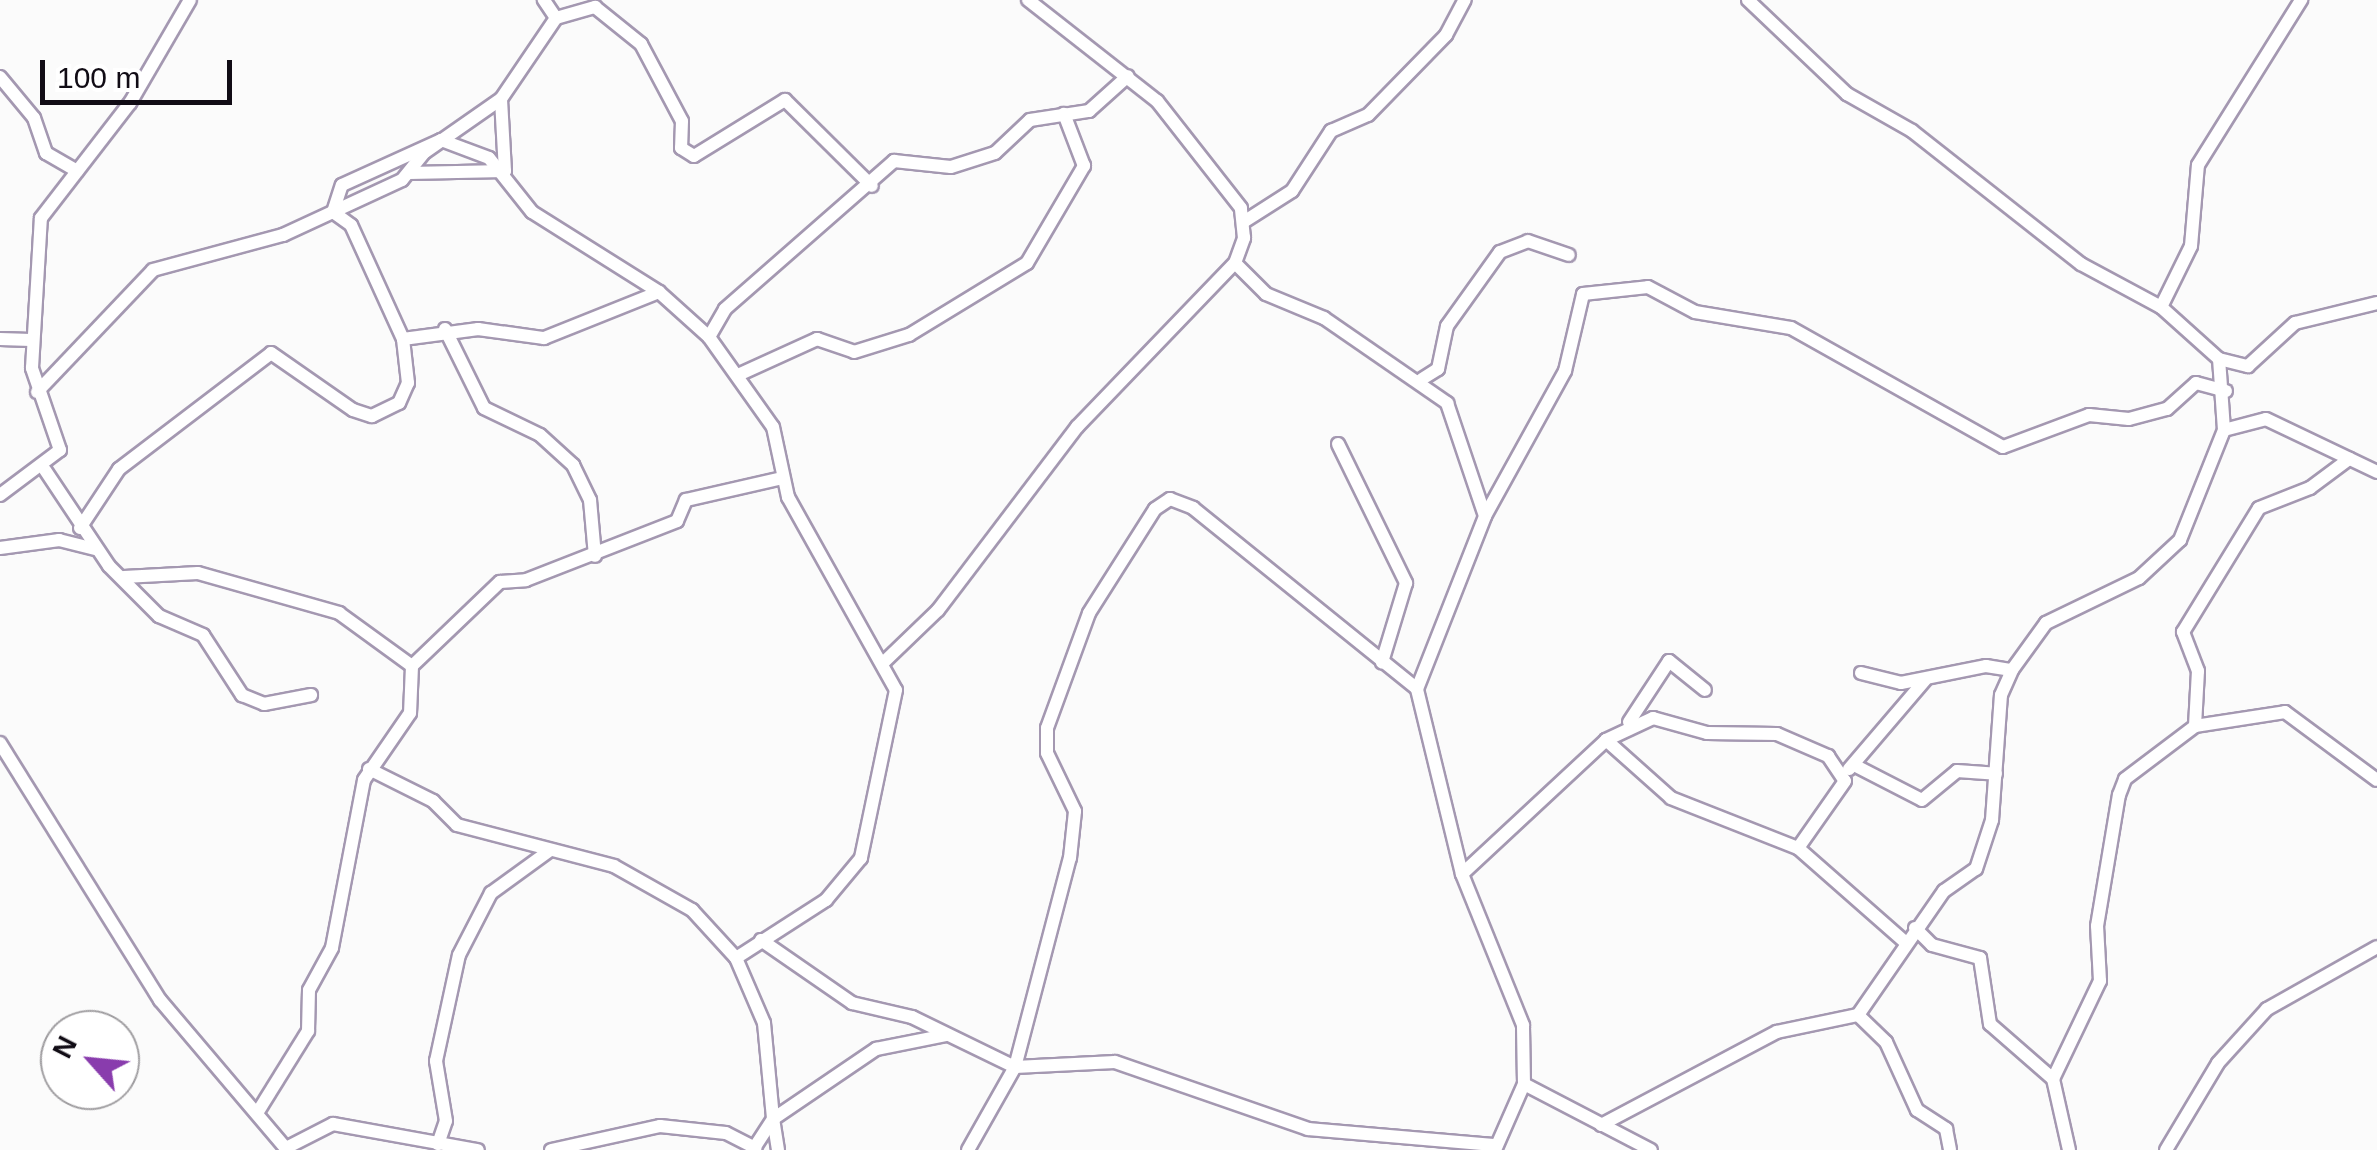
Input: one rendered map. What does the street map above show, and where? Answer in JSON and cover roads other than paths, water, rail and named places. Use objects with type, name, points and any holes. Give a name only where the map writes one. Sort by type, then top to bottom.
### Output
[{"type":"street","points":[[0,494],[44,470],[60,450],[37,392],[31,340],[41,218],[171,42],[190,0]]},
{"type":"street","points":[[544,0],[556,18]]},
{"type":"street","points":[[1028,0],[1045,6],[1128,76],[1207,161],[1245,221]]},
{"type":"street","points":[[884,662],[938,610],[1077,427],[1235,263],[1245,221],[1292,191],[1332,131],[1368,115],[1446,35],[1464,0]]},
{"type":"street","points":[[1748,0],[1847,94],[1912,132],[2080,264],[2161,307],[2219,359],[2248,366],[2296,323],[2377,303]]},
{"type":"street","points":[[2161,307],[2191,246],[2198,165],[2301,0]]},
{"type":"street","points":[[37,392],[153,270],[223,255],[333,212],[409,172],[442,140],[501,99],[556,18],[595,7],[641,44],[682,120],[681,148],[694,156],[785,100],[872,186]]},
{"type":"street","points":[[709,336],[725,309],[872,186],[894,161],[951,167],[994,154],[1030,120],[1089,111],[1128,76]]},
{"type":"street","points":[[0,77],[34,118],[46,153],[77,171]]},
{"type":"street","points":[[501,99],[505,171],[532,212],[659,292],[709,336],[773,427],[782,478],[862,639],[884,662],[897,705],[861,858],[826,900],[736,958]]},
{"type":"street","points":[[738,375],[817,339],[854,352],[908,335],[1027,262],[1084,166],[1064,114]]},
{"type":"street","points":[[333,212],[352,174],[442,140],[505,171]]},
{"type":"street","points":[[409,172],[505,171]]},
{"type":"street","points":[[80,528],[120,469],[260,357],[283,357],[372,416],[405,394],[403,339],[351,225],[333,212]]},
{"type":"street","points":[[1422,379],[1438,369],[1447,326],[1500,252],[1528,241],[1568,255]]},
{"type":"street","points":[[1235,263],[1266,294],[1324,318],[1422,379],[1457,420],[1486,516]]},
{"type":"street","points":[[761,940],[852,1003],[946,1035],[1014,1067],[1115,1062],[1308,1129],[1495,1148],[1524,1084],[1523,1025],[1462,874],[1417,689],[1486,516],[1566,371],[1574,304],[1623,284],[1702,314],[1791,328],[2003,448],[2089,415],[2129,420],[2168,409],[2196,383],[2226,391]]},
{"type":"street","points":[[403,339],[445,329],[544,338],[659,292]]},
{"type":"street","points":[[445,329],[484,408],[540,435],[573,465],[590,500],[595,556]]},
{"type":"street","points":[[0,339],[31,340]]},
{"type":"street","points":[[1600,1125],[1777,1032],[1858,1015],[1916,928],[1980,863],[1996,774],[2001,695],[2012,670],[2046,623],[2171,553],[2224,430],[2226,391],[2219,359]]},
{"type":"street","points":[[2224,430],[2266,419],[2377,472]]},
{"type":"street","points":[[1338,444],[1406,583],[1382,662]]},
{"type":"street","points":[[2195,726],[2188,620],[2259,508],[2348,460]]},
{"type":"street","points":[[44,470],[96,550],[159,616],[204,636],[242,695],[264,704],[311,695]]},
{"type":"street","points":[[259,1110],[308,1030],[309,990],[332,948],[369,769],[410,712],[412,666],[491,586],[595,556],[677,521],[686,500],[782,478]]},
{"type":"street","points":[[968,1150],[1014,1067],[1075,810],[1047,753],[1047,728],[1089,613],[1155,509],[1170,499],[1193,508],[1417,689]]},
{"type":"street","points":[[0,548],[58,540],[96,550]]},
{"type":"street","points":[[124,577],[198,572],[339,613],[412,666]]},
{"type":"street","points":[[1462,874],[1629,722],[1669,661],[1705,690]]},
{"type":"street","points":[[1862,672],[1925,680],[1986,666],[2012,670]]},
{"type":"street","points":[[1798,848],[1841,790],[1849,769],[1925,680]]},
{"type":"street","points":[[2053,1079],[2100,980],[2097,926],[2119,795],[2125,780],[2195,726],[2285,712],[2377,780]]},
{"type":"street","points":[[1629,722],[1777,734],[1922,800],[1958,771],[1996,774]]},
{"type":"street","points":[[1606,740],[1671,798],[1798,848],[1905,942]]},
{"type":"street","points":[[0,743],[160,1000],[259,1110],[286,1149],[334,1124],[478,1150]]},
{"type":"street","points":[[369,769],[433,801],[457,826],[659,885],[736,958],[764,1023],[778,1150]]},
{"type":"street","points":[[438,1144],[446,1120],[436,1061],[459,955],[492,893],[549,851]]},
{"type":"street","points":[[1916,928],[1932,945],[1980,958],[1990,1024],[2053,1079],[2069,1150]]},
{"type":"street","points":[[2166,1150],[2218,1063],[2267,1009],[2377,947]]},
{"type":"street","points":[[1858,1015],[1886,1042],[1917,1110],[1946,1129],[1950,1150]]},
{"type":"street","points":[[551,1150],[660,1126],[726,1134],[754,1149],[772,1119],[876,1049],[946,1035]]},
{"type":"street","points":[[1524,1084],[1651,1150]]}]
